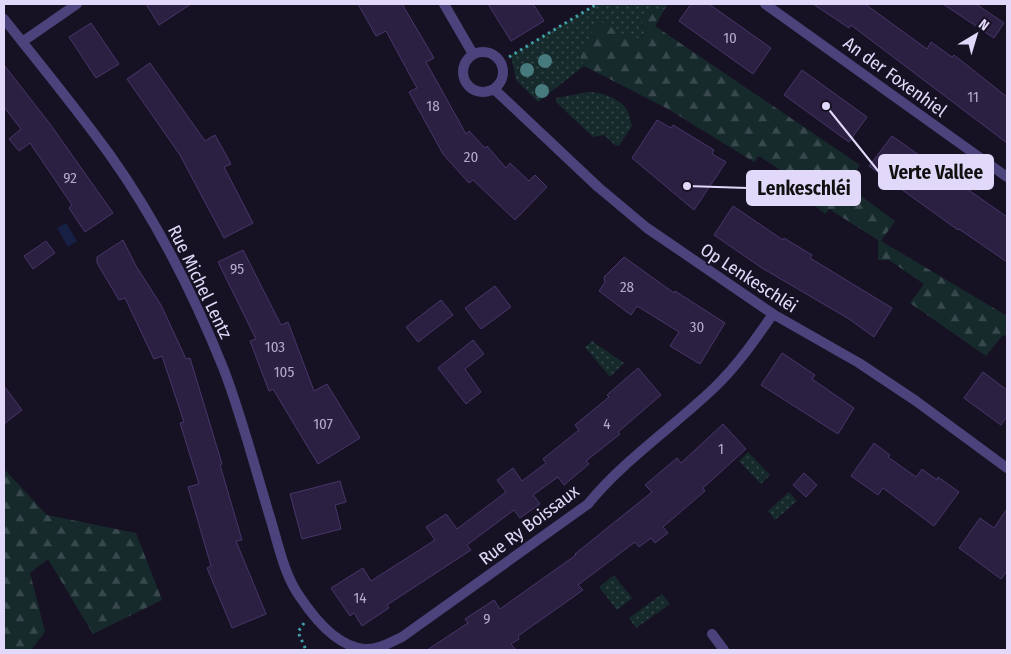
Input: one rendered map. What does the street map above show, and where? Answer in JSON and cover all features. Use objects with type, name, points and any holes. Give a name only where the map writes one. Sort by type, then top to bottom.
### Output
[{"type":"street","points":[[22,42],[77,4]]},
{"type":"street","points":[[444,4],[474,54]]},
{"type":"street","name":"An der Foxenhiel","points":[[765,4],[1007,177]]},
{"type":"street","name":"Rue Michel Lentz","points":[[4,19],[110,156],[147,214],[185,282],[211,338],[238,408],[284,564],[299,596]]},
{"type":"street","points":[[480,52],[492,54],[500,63],[503,74],[494,89],[482,92],[470,87],[466,82],[463,70],[465,63],[474,54],[480,52]]},
{"type":"street","name":"Op Lenkeschléi","points":[[494,89],[598,187],[647,228],[774,314],[916,401],[1007,468]]},
{"type":"street","name":"Rue Ry Boissaux","points":[[299,596],[326,629],[346,644],[365,650],[379,648],[402,637],[588,504],[608,480],[713,389],[739,362],[774,314]]},
{"type":"street","points":[[712,634],[724,650]]},
{"type":"path","points":[[509,57],[597,4]]},
{"type":"path","points":[[306,650],[298,632],[300,626],[314,614]]},
{"type":"green space","points":[[597,4],[668,4],[666,7],[641,15],[645,34],[634,41],[593,27],[590,44],[579,54],[584,66],[538,102],[516,80],[511,55]]},
{"type":"green space","points":[[666,7],[655,26],[860,165],[846,185],[895,221],[881,241],[1007,316],[1007,337],[1003,335],[986,356],[910,303],[924,284],[889,260],[878,260],[878,240],[829,209],[825,214],[792,187],[796,180],[759,156],[754,162],[668,109],[584,66],[579,54],[590,43],[593,27],[600,21],[635,41],[645,34],[641,15]]},
{"type":"green space","points":[[589,92],[610,97],[627,110],[632,126],[619,146],[615,145],[604,135],[593,137],[556,102],[556,98]]},
{"type":"green space","points":[[592,341],[624,363],[610,377],[585,347]]},
{"type":"green space","points":[[748,452],[770,475],[761,484],[739,461]]},
{"type":"green space","points":[[4,469],[47,515],[136,533],[162,600],[93,634],[48,559],[30,573],[45,632],[31,650],[4,650]]},
{"type":"green space","points":[[789,492],[797,501],[775,520],[768,511]]},
{"type":"green space","points":[[614,575],[632,598],[617,610],[599,587]]},
{"type":"green space","points":[[662,594],[670,604],[636,628],[629,618]]},
{"type":"water","points":[[66,223],[77,241],[68,247],[57,228]]},
{"type":"building","points":[[146,4],[191,4],[159,25]]},
{"type":"building","points":[[358,4],[402,4],[434,58],[426,62],[466,134],[469,131],[485,148],[487,146],[506,168],[510,163],[529,181],[535,175],[547,187],[515,220],[473,180],[469,183],[443,154],[409,92],[417,88],[386,31],[376,36]]},
{"type":"building","points":[[488,4],[533,4],[544,21],[511,41]]},
{"type":"building","points":[[691,4],[709,4],[771,48],[753,74],[679,21]]},
{"type":"building","points":[[813,4],[865,4],[927,49],[931,42],[952,57],[954,55],[1007,97],[1007,143],[851,25],[849,28]]},
{"type":"building","points":[[943,4],[976,4],[1004,23],[994,38]]},
{"type":"building","points":[[91,23],[119,64],[96,78],[69,37]]},
{"type":"building","points":[[150,63],[205,141],[215,135],[231,164],[224,167],[253,223],[224,238],[180,155],[127,79]]},
{"type":"building","points":[[4,65],[50,124],[113,213],[85,232],[69,208],[72,205],[30,143],[19,151],[9,139],[21,129],[4,107]]},
{"type":"building","points":[[802,70],[867,117],[849,142],[784,95]]},
{"type":"building","points":[[657,120],[671,128],[673,125],[714,150],[712,154],[726,162],[694,210],[632,158]]},
{"type":"building","points":[[892,136],[1007,217],[1007,262],[958,230],[869,166]]},
{"type":"building","points":[[733,206],[783,240],[784,238],[812,255],[810,258],[892,308],[874,337],[849,319],[762,268],[714,235]]},
{"type":"building","points":[[123,240],[136,266],[161,305],[186,359],[190,358],[222,464],[220,465],[242,540],[236,541],[266,614],[232,628],[207,568],[211,566],[188,487],[199,484],[180,423],[184,422],[162,356],[154,359],[125,298],[119,300],[97,263],[97,257]]},
{"type":"building","points":[[46,241],[55,253],[33,269],[24,256]]},
{"type":"building","points":[[243,250],[281,325],[288,322],[314,391],[327,384],[360,438],[318,464],[273,389],[269,391],[250,341],[256,339],[218,262]]},
{"type":"building","points":[[624,257],[674,293],[675,291],[725,323],[700,364],[670,346],[679,332],[637,306],[631,315],[599,291],[605,282],[604,277]]},
{"type":"building","points":[[495,286],[511,307],[481,329],[465,308]]},
{"type":"building","points":[[441,300],[453,315],[418,342],[406,327]]},
{"type":"building","points":[[473,340],[484,354],[465,369],[481,392],[466,404],[438,368]]},
{"type":"building","points":[[782,353],[815,375],[812,379],[854,408],[838,434],[761,385]]},
{"type":"building","points":[[638,368],[661,395],[618,432],[620,434],[586,461],[589,464],[564,485],[558,477],[533,495],[540,504],[520,518],[514,510],[467,545],[471,550],[387,605],[389,608],[362,626],[354,613],[350,616],[331,588],[363,568],[371,581],[435,540],[426,527],[446,514],[457,529],[506,492],[497,480],[513,468],[522,481],[546,463],[543,459],[579,430],[575,425],[609,397],[607,395]]},
{"type":"building","points":[[983,372],[1007,390],[1007,416],[1001,425],[964,398]]},
{"type":"building","points":[[4,386],[22,410],[4,424]]},
{"type":"building","points":[[723,424],[746,449],[703,488],[705,491],[663,527],[668,533],[655,543],[651,538],[639,547],[635,542],[578,585],[583,590],[518,636],[519,639],[511,644],[516,650],[427,650],[468,623],[465,619],[494,600],[500,609],[576,555],[652,492],[645,485],[677,458],[681,463]]},
{"type":"building","points":[[874,443],[890,455],[888,457],[916,477],[922,469],[937,480],[938,477],[959,492],[934,526],[883,488],[878,495],[851,476]]},
{"type":"building","points":[[804,473],[817,485],[806,497],[793,485]]},
{"type":"building","points":[[340,481],[346,502],[335,505],[341,529],[302,539],[290,494]]},
{"type":"building","points":[[1007,509],[1007,571],[1001,579],[959,548],[980,518],[994,528]]},
{"type":"place","name":"Verte Vallee","points":[[826,106]]},
{"type":"place","name":"Lenkeschléi","points":[[687,186]]}]
